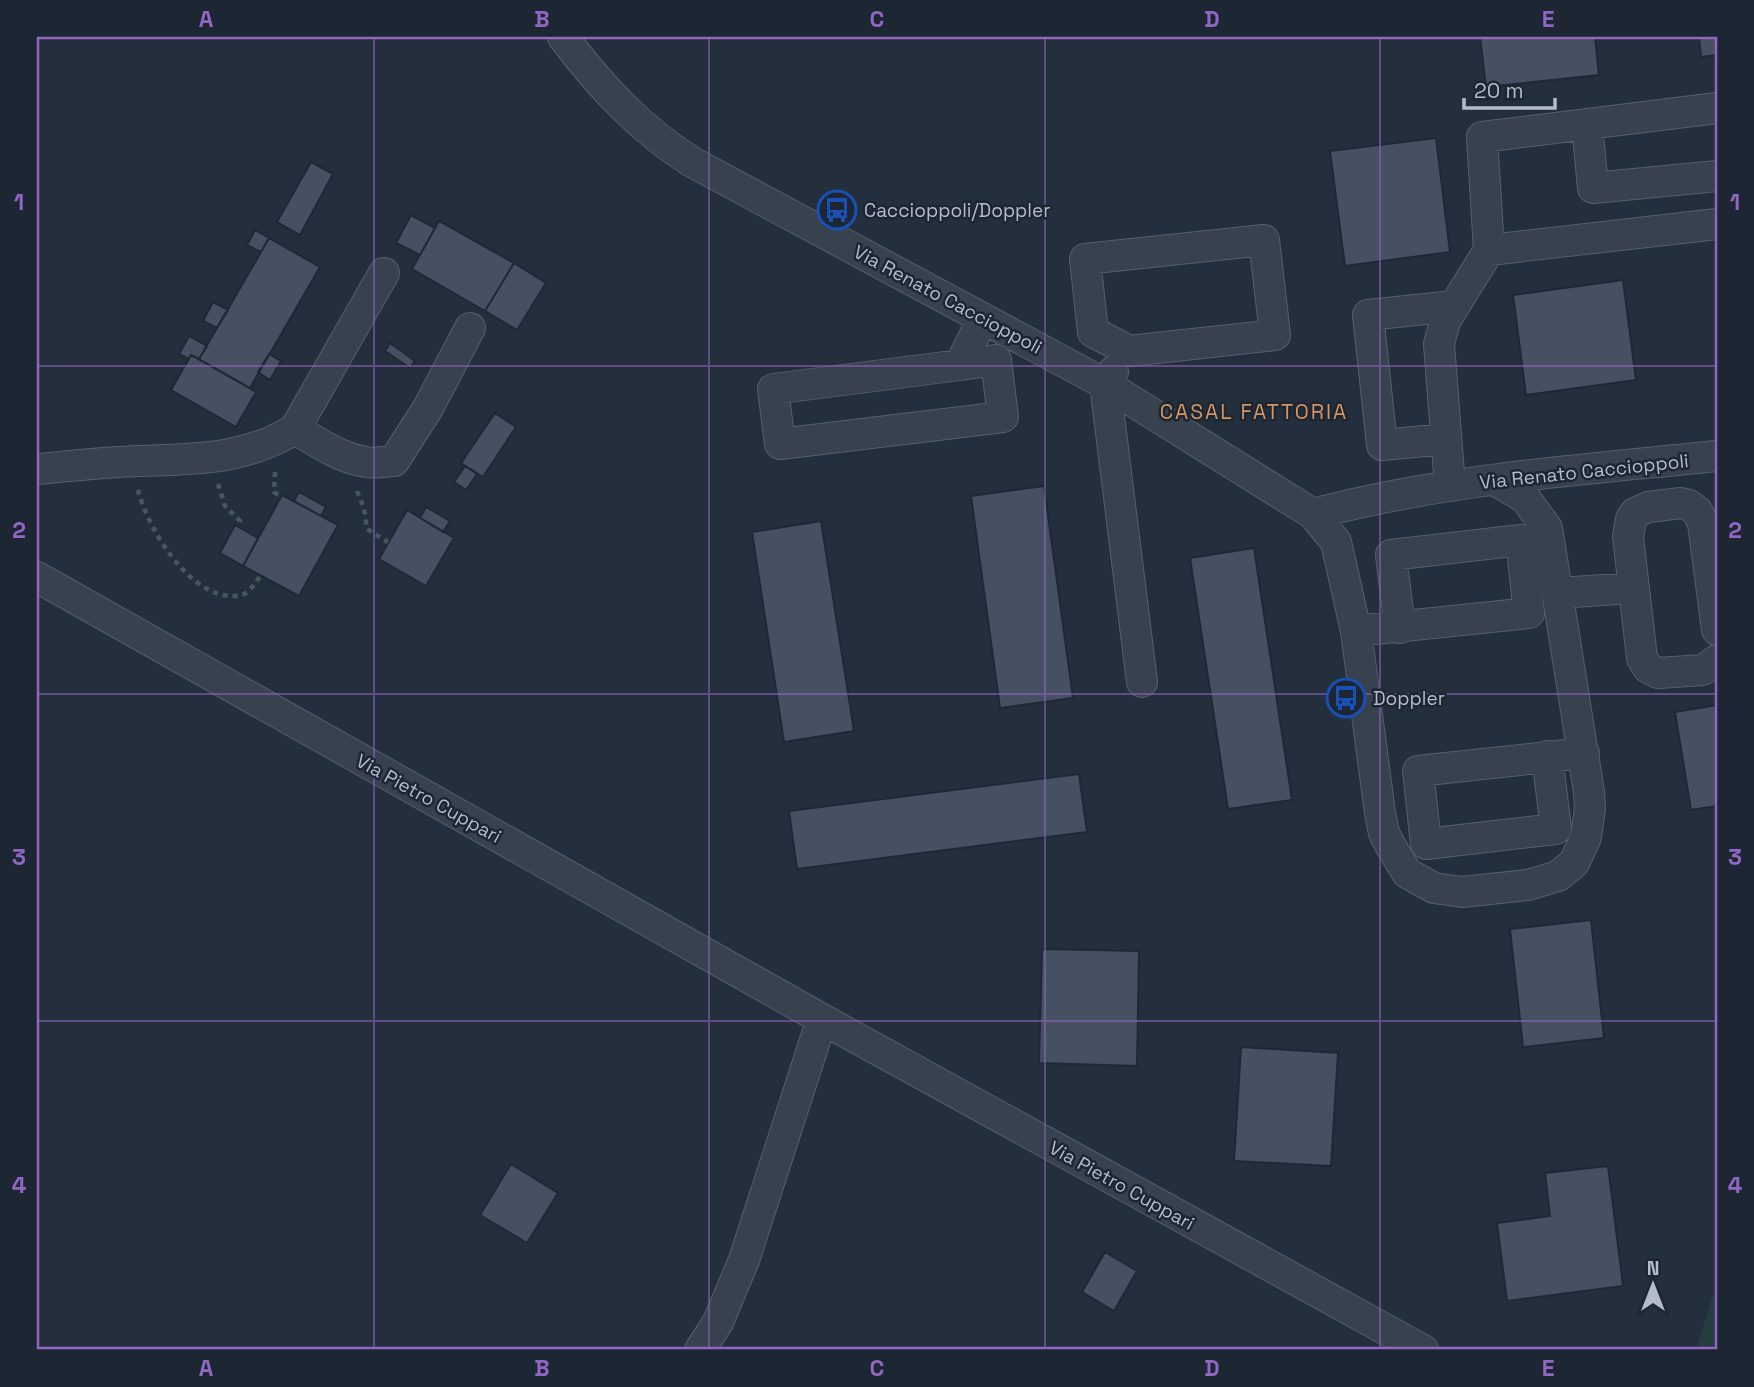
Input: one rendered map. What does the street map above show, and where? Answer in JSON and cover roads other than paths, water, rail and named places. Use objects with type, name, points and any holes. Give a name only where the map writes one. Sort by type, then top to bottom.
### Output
[{"type":"street","name":"Via Renato Caccioppoli","points":[[563,37],[607,91],[638,122],[692,162],[1105,384],[1313,514],[1373,498],[1450,486],[1717,456]]},
{"type":"street","points":[[1450,486],[1439,344],[1445,321],[1489,250],[1482,137],[1717,108]]},
{"type":"street","points":[[1587,124],[1593,188],[1717,176]]},
{"type":"street","points":[[1489,250],[1717,224]]},
{"type":"street","points":[[1129,351],[1093,332],[1085,259],[1264,240],[1275,335],[1129,351],[1105,384],[1142,682]]},
{"type":"street","points":[[37,469],[219,456],[257,449],[295,429],[384,273]]},
{"type":"street","points":[[1446,439],[1382,445],[1368,315],[1454,306]]},
{"type":"street","points":[[960,365],[983,318]]},
{"type":"street","points":[[295,429],[335,453],[368,463],[394,461],[428,408],[470,328]]},
{"type":"street","points":[[996,360],[1003,416],[780,444],[773,389],[960,365],[996,360]]},
{"type":"street","points":[[1313,514],[1336,542],[1356,631],[1384,833],[1408,873],[1424,884],[1462,892],[1515,887],[1549,880],[1568,870],[1574,863],[1581,850],[1588,822],[1589,792],[1548,528],[1525,498],[1496,480]]},
{"type":"street","points":[[1717,630],[1703,523],[1697,511],[1681,503],[1648,507],[1635,513],[1631,519],[1628,537],[1642,658],[1648,668],[1658,673],[1703,670],[1717,660]]},
{"type":"street","points":[[1356,631],[1399,628],[1529,613],[1521,540],[1391,555],[1399,628]]},
{"type":"street","name":"Via Pietro Cuppari","points":[[37,577],[822,1019],[1423,1350]]},
{"type":"street","points":[[1559,593],[1633,588]]},
{"type":"street","points":[[1547,756],[1556,829],[1426,844],[1418,771],[1547,756],[1584,752]]},
{"type":"street","points":[[700,1350],[718,1322],[744,1261],[822,1019]]},
{"type":"place","name":"Caccioppoli/Doppler","points":[[837,210]]},
{"type":"place","name":"Doppler","points":[[1346,698]]},
{"type":"district","name":"CASAL FATTORIA","points":[[1254,412]]}]
